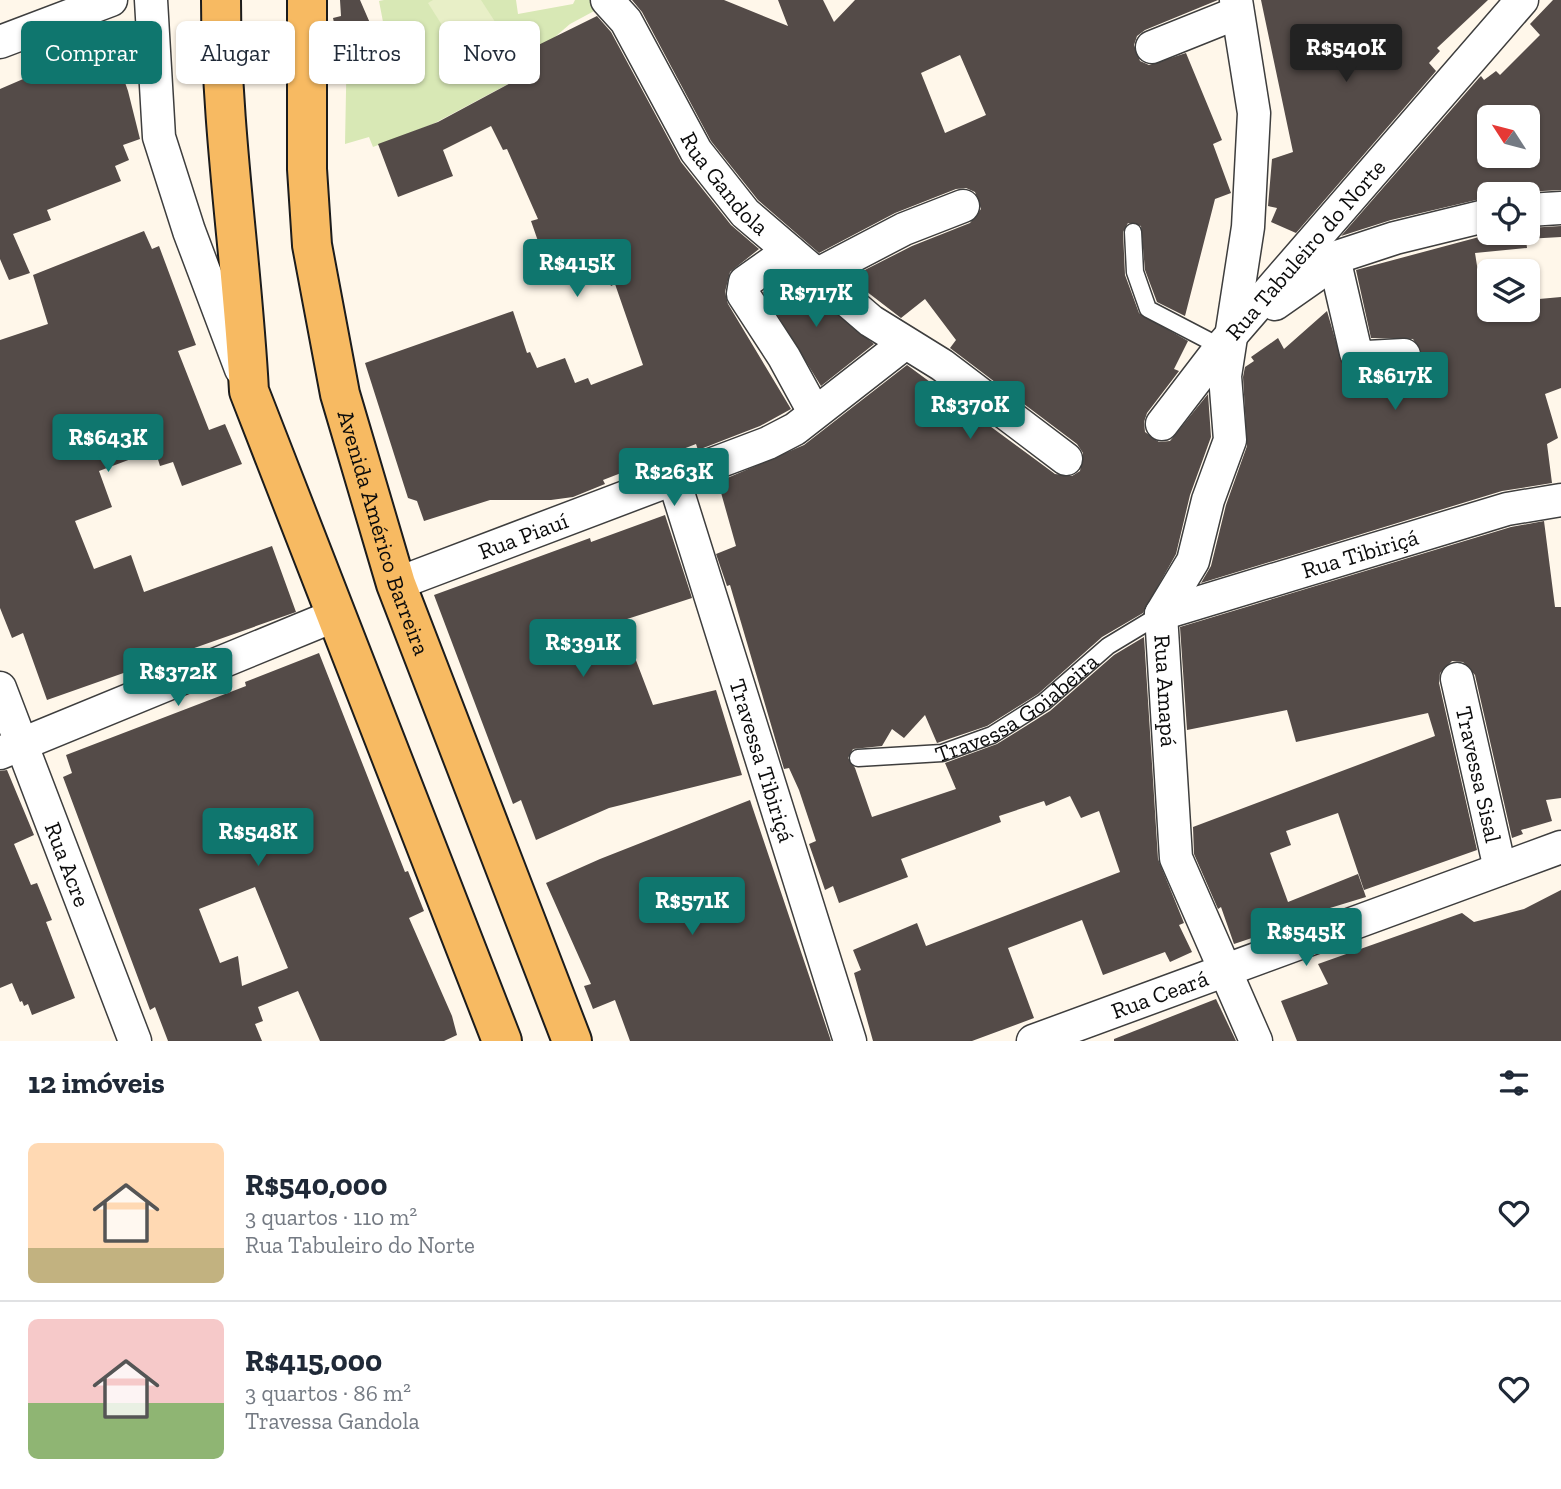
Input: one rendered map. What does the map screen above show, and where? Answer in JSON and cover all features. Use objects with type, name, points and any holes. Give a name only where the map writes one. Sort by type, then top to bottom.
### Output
[{"type":"main road","points":[[221,0],[228,158],[244,293],[249,391],[502,1041]]},
{"type":"main road","name":"Avenida Américo Barreira","points":[[307,0],[307,169],[312,245],[340,394],[396,584],[572,1041]]},
{"type":"street","points":[[0,42],[110,0]]},
{"type":"street","points":[[152,0],[159,137],[190,231],[249,391]]},
{"type":"street","name":"Rua Tabuleiro do Norte","points":[[1233,334],[1522,0]]},
{"type":"street","name":"Rua Gandola","points":[[623,7],[696,150],[745,213],[816,275],[904,344],[942,365],[1066,459]]},
{"type":"street","points":[[1152,47],[1236,7]]},
{"type":"street","name":"Rua Tabuleiro do Norte","points":[[1233,334],[1248,227],[1254,113],[1236,7]]},
{"type":"street","points":[[816,275],[904,229],[963,206]]},
{"type":"street","points":[[1540,209],[1561,208]]},
{"type":"street","points":[[1162,424],[1233,334],[1282,300],[1334,258],[1395,238],[1477,218]]},
{"type":"street","points":[[789,251],[745,282],[743,294],[785,358],[814,412]]},
{"type":"street","points":[[1334,258],[1356,352],[1367,357],[1404,355]]},
{"type":"street","name":"Rua Amapá","points":[[1233,334],[1225,376],[1230,440],[1208,500],[1193,561],[1168,607],[1161,614],[1176,858],[1255,1041]]},
{"type":"street","name":"Rua Piauí","points":[[396,584],[768,443],[795,429],[904,344]]},
{"type":"street","name":"Travessa Tibiriçá","points":[[674,480],[850,1041]]},
{"type":"street","name":"Rua Tibiriçá","points":[[1161,614],[1507,509],[1561,500]]},
{"type":"street","points":[[11,748],[336,615]]},
{"type":"street","name":"Travessa Sisal","points":[[1457,679],[1500,869]]},
{"type":"street","name":"Rua Acre","points":[[0,688],[11,748],[135,1041]]},
{"type":"street","name":"Rua Ceará","points":[[1033,1041],[1561,847]]},
{"type":"lane","points":[[1133,232],[1135,271],[1148,309],[1233,334]]},
{"type":"lane","name":"Travessa Goiabeira","points":[[858,758],[942,753],[992,735],[1044,702],[1108,646],[1161,614]]},
{"type":"green space","points":[[433,0],[481,0],[495,21],[439,21],[428,3]]},
{"type":"green space","points":[[516,0],[518,14],[573,4],[575,0],[591,0],[596,10],[570,24],[548,43],[540,46],[540,21],[439,21],[439,84],[508,84],[433,124],[373,147],[369,137],[345,144],[346,84],[425,84],[425,21],[383,21],[379,1]]},
{"type":"building","points":[[340,0],[360,0],[369,21],[334,21],[333,18],[341,16]]},
{"type":"building","points":[[632,0],[724,0],[788,26],[778,0],[823,0],[834,22],[855,0],[1218,0],[1145,30],[1137,36],[1134,45],[1140,61],[1149,65],[1186,53],[1222,140],[1213,144],[1231,193],[1215,199],[1185,316],[1157,302],[1145,270],[1141,226],[1128,223],[1123,232],[1125,275],[1139,313],[1188,341],[1174,369],[1179,371],[1147,413],[1145,432],[1159,442],[1170,441],[1208,394],[1211,437],[1190,495],[1176,554],[1143,613],[1102,637],[1038,694],[987,726],[937,743],[925,715],[904,738],[892,729],[882,746],[853,749],[848,758],[855,768],[872,817],[956,789],[945,763],[997,744],[1050,711],[1114,655],[1144,637],[1158,859],[1184,923],[1179,925],[1192,952],[1170,962],[1165,952],[1103,975],[1082,920],[1008,948],[1034,1018],[972,1041],[873,1041],[854,973],[861,970],[853,950],[917,923],[926,946],[1120,872],[1099,811],[1081,818],[1070,796],[1046,806],[1044,801],[999,816],[1001,822],[901,859],[908,877],[839,903],[833,886],[825,890],[809,844],[816,841],[799,790],[789,768],[784,769],[730,585],[727,586],[716,554],[736,546],[718,482],[804,445],[907,365],[1055,474],[1072,476],[1080,471],[1083,453],[1077,444],[950,348],[956,340],[925,299],[901,318],[849,278],[912,246],[970,223],[981,209],[975,192],[966,188],[956,189],[895,213],[819,253],[758,200],[711,141],[642,12]],"holes":[[[960,55],[986,115],[945,133],[921,73]]]},
{"type":"building","points":[[1261,0],[1488,0],[1437,48],[1440,51],[1429,63],[1436,71],[1296,233],[1271,222],[1277,208],[1268,206],[1272,159],[1293,152]]},
{"type":"building","points":[[1553,0],[1561,0],[1561,190],[1540,191],[1540,182],[1477,182],[1477,200],[1391,220],[1341,236],[1479,78],[1481,76],[1484,80],[1496,71],[1500,75],[1540,35],[1530,24]]},
{"type":"building","points":[[597,16],[611,32],[681,162],[731,225],[759,249],[730,272],[725,292],[728,304],[791,409],[760,426],[698,450],[696,444],[603,480],[605,484],[573,497],[551,500],[490,500],[424,521],[417,501],[408,498],[365,363],[513,311],[527,353],[530,352],[537,368],[565,358],[575,383],[588,378],[591,385],[643,365],[615,284],[611,286],[596,248],[547,267],[531,221],[538,219],[507,149],[503,150],[491,126],[443,150],[453,176],[398,197],[378,144],[438,122],[508,84],[540,84],[540,44]]},
{"type":"building","points":[[21,80],[21,84],[126,84],[140,139],[123,145],[129,160],[115,166],[121,181],[47,210],[51,220],[13,234],[30,273],[9,280],[0,259],[0,89]]},
{"type":"building","points":[[1561,226],[1561,237],[1540,238],[1540,227]]},
{"type":"building","points":[[144,231],[152,249],[159,246],[196,345],[178,351],[209,430],[225,424],[242,464],[182,486],[173,462],[160,466],[155,450],[99,471],[112,507],[75,521],[94,569],[131,555],[144,592],[272,546],[296,612],[47,700],[23,633],[12,638],[0,608],[0,340],[48,324],[33,275]]},
{"type":"building","points":[[1477,238],[1477,245],[1527,245],[1527,248],[1475,253],[1477,322],[1540,322],[1540,299],[1561,297],[1561,388],[1545,394],[1558,438],[1547,444],[1552,483],[1502,491],[1201,583],[1211,566],[1226,505],[1247,446],[1243,377],[1245,367],[1254,361],[1251,357],[1278,338],[1284,349],[1327,311],[1343,366],[1367,375],[1413,371],[1420,364],[1422,355],[1413,339],[1371,338],[1356,270]]},
{"type":"building","points":[[788,274],[874,344],[821,386],[763,292]]},
{"type":"building","points":[[665,515],[692,598],[621,621],[653,705],[716,690],[742,775],[609,808],[536,840],[521,800],[513,804],[434,595],[590,538],[591,542]]},
{"type":"building","points":[[1544,521],[1555,607],[1561,607],[1561,798],[1546,800],[1552,821],[1521,830],[1523,834],[1512,838],[1475,675],[1463,662],[1452,661],[1440,673],[1439,683],[1477,850],[1364,890],[1338,813],[1286,831],[1291,845],[1270,853],[1288,902],[1358,874],[1366,897],[1294,919],[1296,923],[1234,944],[1221,907],[1218,909],[1194,854],[1193,827],[1435,736],[1428,713],[1296,742],[1287,710],[1187,730],[1180,627],[1511,527]]},
{"type":"building","points":[[319,653],[405,872],[408,871],[424,911],[409,918],[452,1016],[457,1035],[444,1041],[320,1041],[298,991],[258,1007],[263,1021],[255,1024],[262,1041],[168,1041],[155,1007],[150,1010],[63,777],[72,773],[66,755],[246,686],[245,682]],"holes":[[[255,887],[288,968],[242,986],[238,956],[220,963],[199,909]]]},
{"type":"building","points":[[7,770],[34,835],[14,844],[31,885],[37,883],[52,920],[46,922],[75,998],[32,1015],[28,1004],[24,1006],[22,1001],[20,1002],[12,983],[0,988],[0,771]]},
{"type":"building","points":[[750,800],[831,1041],[630,1041],[615,1000],[593,1009],[584,986],[591,984],[546,883]]},
{"type":"building","points":[[1561,890],[1561,1041],[1297,1041],[1281,1001],[1328,984],[1318,964],[1462,913],[1474,922],[1524,909]]},
{"type":"building","points":[[1216,999],[1236,1041],[1114,1041],[1114,1039]]}]
